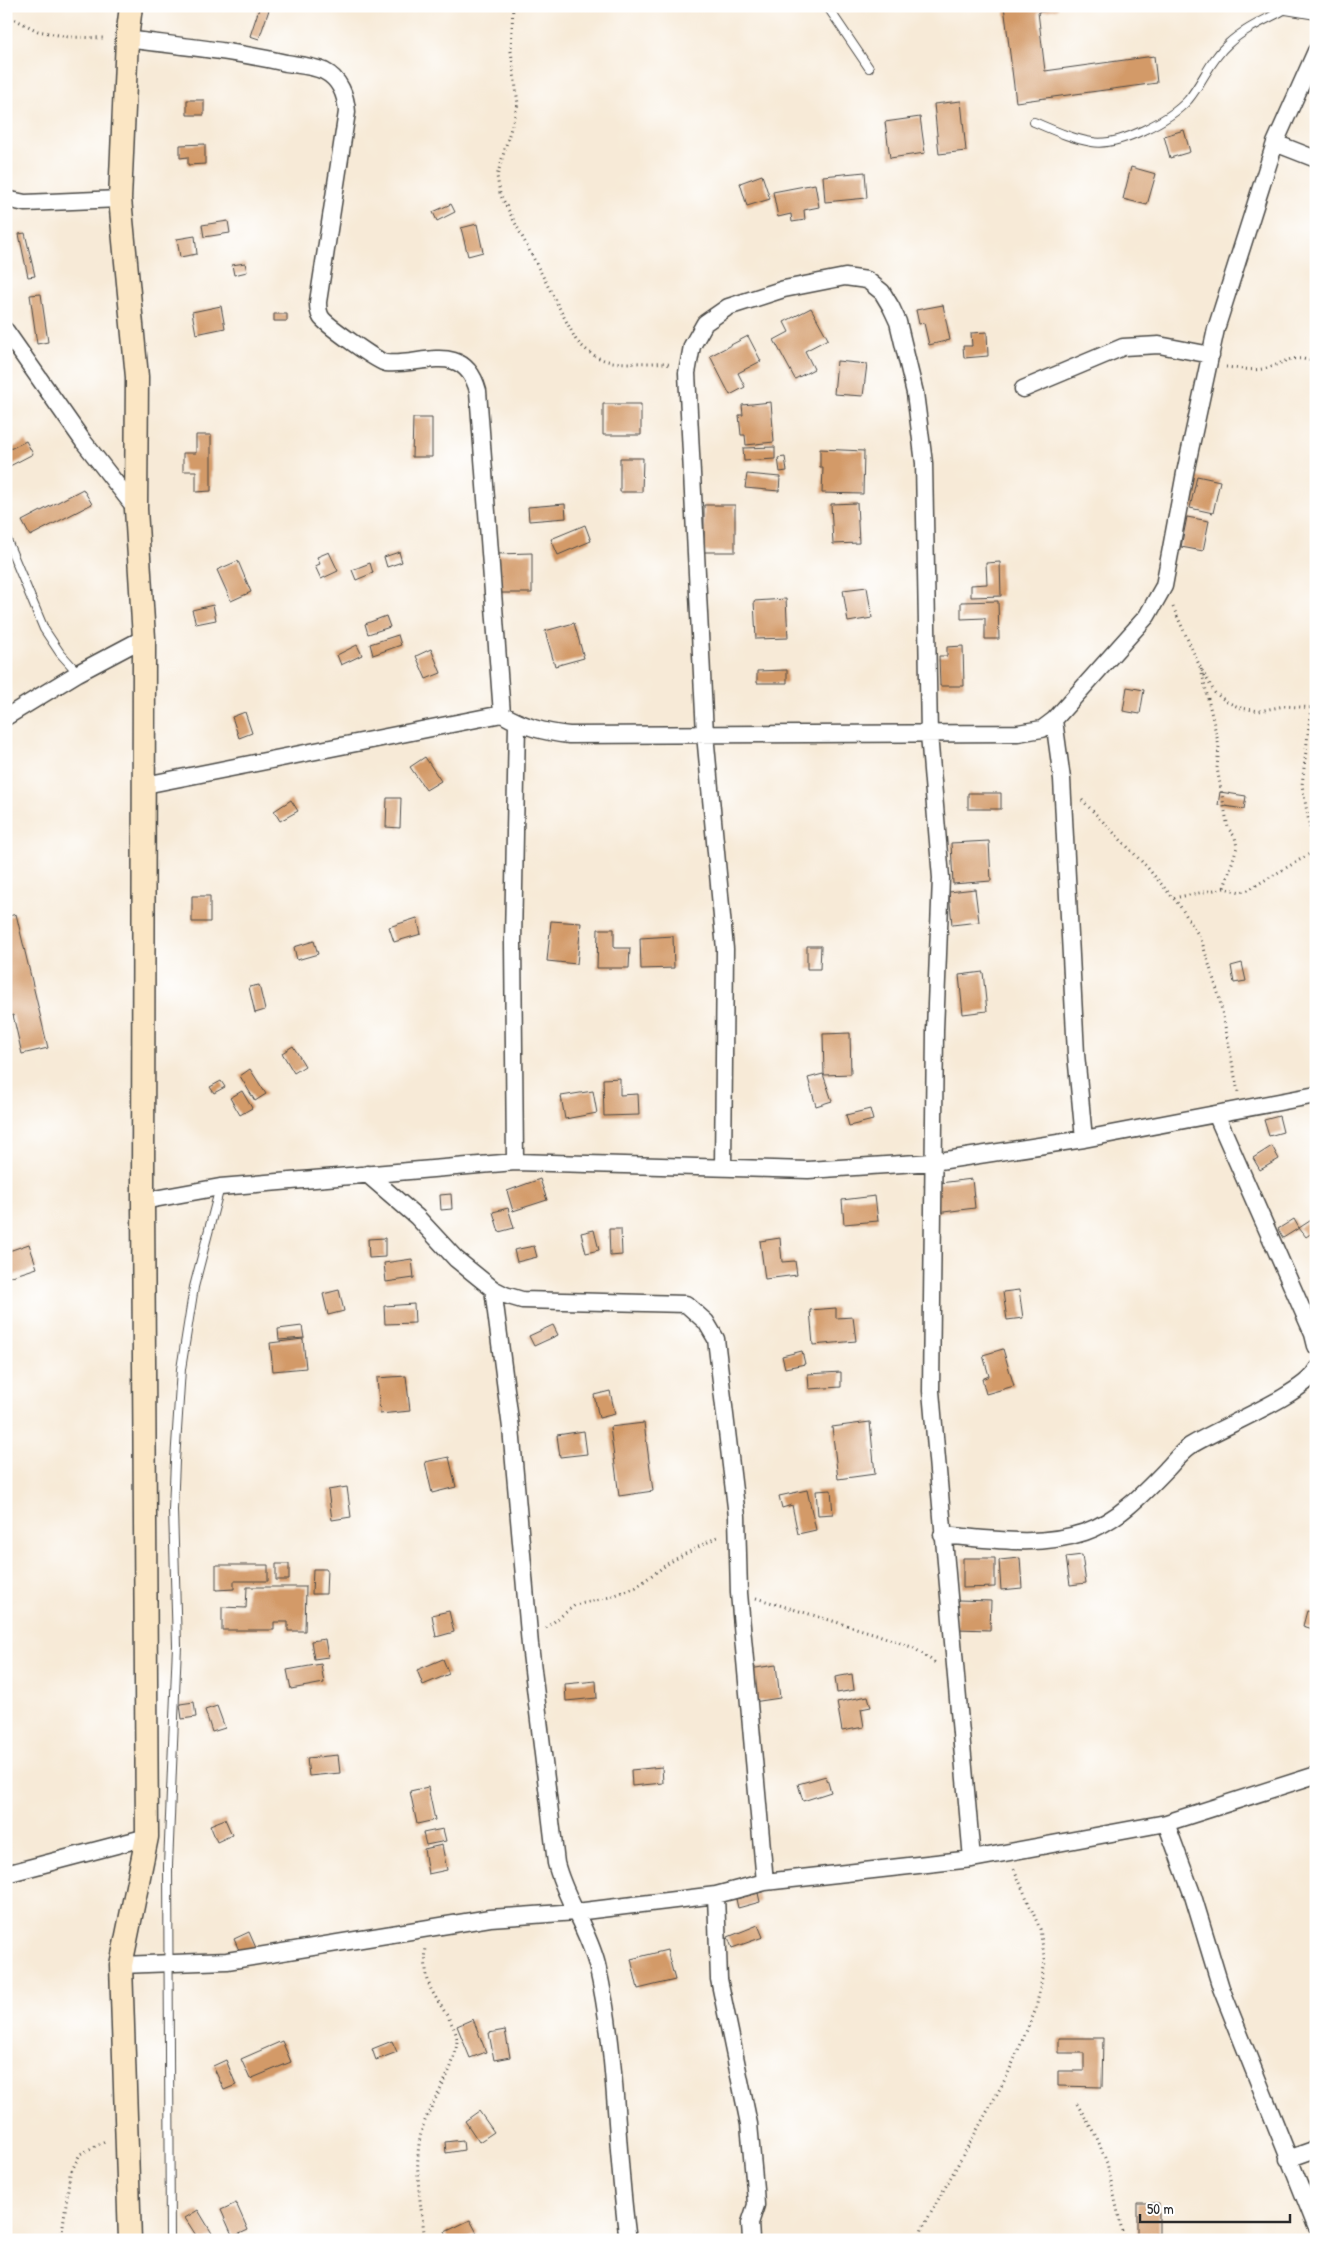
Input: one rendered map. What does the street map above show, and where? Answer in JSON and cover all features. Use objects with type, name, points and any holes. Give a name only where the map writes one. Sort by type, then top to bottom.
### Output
[{"type":"main road","points":[[130,2240],[121,1965],[147,1837],[143,1201],[144,638],[136,509],[137,377],[120,199],[127,39],[131,6]]},
{"type":"street","points":[[127,39],[260,57],[323,70],[334,78],[341,89],[346,100],[346,112],[318,310],[321,318],[327,324],[377,360],[387,363],[436,358],[450,360],[463,366],[475,380],[478,391],[502,714]]},
{"type":"street","points":[[144,785],[502,714],[517,723],[541,731],[569,735],[1018,733],[1042,728],[1054,720],[1147,616],[1164,586],[1185,473],[1216,329],[1275,144],[1316,51]]},
{"type":"street","points":[[1275,144],[1316,159]]},
{"type":"street","points":[[6,199],[25,203],[120,199]]},
{"type":"street","points":[[723,1167],[725,949],[705,734],[687,373],[692,346],[705,323],[728,307],[784,289],[845,277],[867,280],[882,292],[891,307],[900,331],[915,393],[924,463],[930,734],[940,878],[933,1162],[931,1391],[942,1535],[972,1859]]},
{"type":"street","points":[[6,331],[83,441],[136,509]]},
{"type":"street","points":[[1022,390],[1123,347],[1159,345],[1209,360]]},
{"type":"street","points":[[6,717],[78,673],[144,638]]},
{"type":"street","points":[[1054,720],[1062,780],[1076,1054],[1084,1139]]},
{"type":"street","points":[[515,1162],[512,942],[517,723]]},
{"type":"street","points":[[143,1201],[220,1187],[515,1162],[808,1170],[933,1162],[1084,1139],[1316,1095]]},
{"type":"street","points":[[1216,1114],[1313,1334],[1316,1346]]},
{"type":"street","points":[[367,1174],[417,1217],[456,1259],[493,1289],[522,1300],[686,1304],[697,1312],[716,1339],[737,1516],[738,1593],[764,1882]]},
{"type":"street","points":[[493,1289],[511,1428],[530,1645],[556,1863],[566,1892],[592,1948],[600,1980],[609,2043],[628,2240]]},
{"type":"street","points":[[942,1535],[1035,1542],[1084,1532],[1108,1523],[1150,1486],[1188,1447],[1228,1424],[1276,1402],[1302,1384],[1316,1370]]},
{"type":"street","points":[[121,1965],[227,1961],[269,1956],[490,1918],[576,1912],[716,1895],[764,1882],[972,1859],[1166,1823],[1316,1774]]},
{"type":"street","points":[[1166,1823],[1193,1896],[1220,1988],[1316,2226]]},
{"type":"street","points":[[6,1874],[147,1837]]},
{"type":"street","points":[[716,1895],[719,1979],[748,2124],[755,2190],[756,2205],[750,2224],[751,2240]]},
{"type":"street","points":[[1288,2159],[1316,2148]]},
{"type":"lane","points":[[827,6],[869,68]]},
{"type":"lane","points":[[1261,6],[1316,15]]},
{"type":"lane","points":[[1034,122],[1094,143],[1118,140],[1153,126],[1177,111],[1189,99],[1213,60],[1228,43],[1248,29],[1284,10]]},
{"type":"lane","points":[[6,190],[25,203]]},
{"type":"lane","points":[[6,538],[44,629],[60,653],[78,673]]},
{"type":"lane","points":[[170,2240],[168,1866],[177,1645],[173,1510],[177,1419],[181,1369],[194,1287],[220,1187]]},
{"type":"path","points":[[513,6],[511,51],[518,104],[497,176],[500,194],[512,220],[576,340],[588,353],[600,360],[618,364],[666,363],[687,373]]},
{"type":"path","points":[[6,15],[38,31],[68,37],[127,39]]},
{"type":"path","points":[[1209,360],[1262,369],[1288,358],[1302,358],[1316,362]]},
{"type":"path","points":[[1164,586],[1201,669],[1215,693],[1227,702],[1241,708],[1259,711],[1284,706],[1316,708]]},
{"type":"path","points":[[1201,669],[1219,746],[1217,768],[1228,828],[1235,837],[1237,847],[1224,888]]},
{"type":"path","points":[[1173,898],[1224,888],[1241,892],[1248,890],[1308,855],[1314,849],[1302,785],[1311,708]]},
{"type":"path","points":[[1062,780],[1146,866],[1173,898],[1201,939],[1219,996],[1240,1108]]},
{"type":"path","points":[[530,1645],[554,1620],[575,1605],[636,1587],[670,1562],[716,1539],[737,1516]]},
{"type":"path","points":[[738,1593],[876,1634],[914,1648],[955,1678]]},
{"type":"path","points":[[919,2240],[922,2229],[1007,2076],[1036,2009],[1045,1962],[1040,1929],[1007,1852]]},
{"type":"path","points":[[425,2240],[418,2176],[419,2146],[423,2127],[455,2056],[458,2038],[433,1993],[426,1974],[425,1957],[429,1927]]},
{"type":"path","points":[[1077,2104],[1097,2138],[1107,2163],[1124,2240]]},
{"type":"path","points":[[61,2240],[70,2174],[80,2154],[95,2145],[126,2132]]},
{"type":"building","points":[[260,6],[270,7],[259,39],[250,36]]},
{"type":"building","points":[[1004,6],[1058,6],[1058,9],[1038,12],[1045,71],[1154,56],[1157,83],[1016,102]]},
{"type":"building","points":[[187,100],[204,100],[204,115],[187,115]]},
{"type":"building","points":[[961,101],[966,151],[939,154],[934,104]]},
{"type":"building","points":[[920,117],[925,153],[890,158],[885,122]]},
{"type":"building","points":[[1184,130],[1190,152],[1170,158],[1164,136]]},
{"type":"building","points":[[205,144],[205,164],[188,165],[188,157],[180,158],[180,145]]},
{"type":"building","points":[[1131,167],[1156,174],[1147,205],[1123,199]]},
{"type":"building","points":[[865,172],[867,198],[825,202],[823,176]]},
{"type":"building","points":[[762,175],[770,199],[747,206],[740,183]]},
{"type":"building","points":[[815,184],[819,207],[804,210],[805,220],[792,222],[791,214],[778,217],[773,192]]},
{"type":"building","points":[[451,204],[455,212],[437,221],[433,212]]},
{"type":"building","points":[[228,221],[230,233],[204,237],[202,225]]},
{"type":"building","points":[[477,224],[483,252],[468,256],[461,228]]},
{"type":"building","points":[[25,233],[35,276],[28,277],[19,234]]},
{"type":"building","points":[[195,236],[197,254],[180,257],[177,239]]},
{"type":"building","points":[[245,263],[247,272],[234,275],[232,265]]},
{"type":"building","points":[[41,294],[48,342],[37,344],[30,295]]},
{"type":"building","points":[[943,305],[950,340],[929,345],[924,323],[919,324],[916,310]]},
{"type":"building","points":[[221,306],[225,328],[196,334],[192,312]]},
{"type":"building","points":[[811,308],[828,339],[805,351],[814,369],[795,379],[774,340],[789,332],[784,322]]},
{"type":"building","points":[[274,314],[287,314],[287,321],[274,321]]},
{"type":"building","points":[[987,332],[988,356],[964,358],[963,346],[972,346],[971,333]]},
{"type":"building","points":[[748,336],[761,361],[738,373],[745,387],[730,395],[710,356]]},
{"type":"building","points":[[837,361],[867,364],[863,396],[834,394]]},
{"type":"building","points":[[771,402],[774,442],[746,445],[745,435],[741,435],[739,415],[743,415],[742,405]]},
{"type":"building","points":[[603,404],[641,404],[641,435],[603,435]]},
{"type":"building","points":[[413,418],[432,418],[432,457],[412,457]]},
{"type":"building","points":[[196,435],[211,435],[211,491],[196,492],[196,471],[183,471],[183,453],[196,453]]},
{"type":"building","points":[[26,441],[33,454],[6,468],[6,451]]},
{"type":"building","points":[[775,447],[775,459],[744,461],[743,448]]},
{"type":"building","points":[[820,449],[864,451],[863,494],[822,493],[823,467],[820,467]]},
{"type":"building","points":[[785,457],[787,471],[780,472],[778,458]]},
{"type":"building","points":[[620,458],[643,458],[642,492],[620,492]]},
{"type":"building","points":[[747,474],[780,477],[779,491],[745,488]]},
{"type":"building","points":[[1197,476],[1220,481],[1213,513],[1190,508]]},
{"type":"building","points":[[83,489],[92,504],[30,536],[22,521]]},
{"type":"building","points":[[857,503],[859,543],[833,544],[831,504]]},
{"type":"building","points":[[565,504],[566,518],[529,521],[528,507]]},
{"type":"building","points":[[704,505],[735,505],[735,552],[704,552]]},
{"type":"building","points":[[1187,517],[1209,521],[1203,551],[1181,547]]},
{"type":"building","points":[[585,525],[591,541],[558,555],[551,539]]},
{"type":"building","points":[[329,552],[338,571],[321,579],[315,566],[320,564],[317,557]]},
{"type":"building","points":[[399,552],[402,562],[387,567],[384,557]]},
{"type":"building","points":[[532,553],[532,593],[496,593],[496,554]]},
{"type":"building","points":[[238,561],[251,592],[231,601],[217,570]]},
{"type":"building","points":[[1000,562],[1001,596],[971,597],[971,585],[987,584],[986,563]]},
{"type":"building","points":[[370,563],[373,573],[356,580],[352,570]]},
{"type":"building","points":[[867,587],[872,618],[848,622],[843,590]]},
{"type":"building","points":[[786,599],[788,638],[756,639],[754,601]]},
{"type":"building","points":[[998,601],[999,639],[985,639],[985,618],[961,619],[961,602]]},
{"type":"building","points":[[213,605],[216,620],[196,624],[192,610]]},
{"type":"building","points":[[386,616],[390,627],[368,634],[365,624]]},
{"type":"building","points":[[574,623],[584,658],[555,666],[545,631]]},
{"type":"building","points":[[398,635],[401,645],[373,655],[370,644]]},
{"type":"building","points":[[357,645],[362,655],[341,665],[337,655]]},
{"type":"building","points":[[963,646],[964,686],[940,686],[939,656],[947,656],[947,647]]},
{"type":"building","points":[[431,649],[441,673],[426,679],[416,656]]},
{"type":"building","points":[[787,670],[787,683],[757,683],[757,671]]},
{"type":"building","points":[[1127,687],[1144,690],[1140,714],[1123,711]]},
{"type":"building","points":[[245,712],[252,733],[239,738],[232,717]]},
{"type":"building","points":[[425,757],[441,781],[426,790],[410,767]]},
{"type":"building","points":[[6,764],[10,765],[7,787],[6,787]]},
{"type":"building","points":[[1220,792],[1246,796],[1244,809],[1218,805]]},
{"type":"building","points":[[968,793],[1001,793],[1001,809],[968,809]]},
{"type":"building","points":[[387,798],[401,798],[400,828],[386,827]]},
{"type":"building","points":[[291,800],[298,811],[280,821],[274,811]]},
{"type":"building","points":[[989,841],[991,881],[953,884],[951,843]]},
{"type":"building","points":[[975,889],[979,922],[952,925],[949,892]]},
{"type":"building","points":[[192,896],[210,896],[210,922],[192,922]]},
{"type":"building","points":[[16,914],[48,1048],[22,1054],[13,1015],[6,1017],[6,917]]},
{"type":"building","points":[[417,918],[421,934],[394,942],[389,927]]},
{"type":"building","points":[[551,921],[581,923],[577,964],[547,961]]},
{"type":"building","points":[[598,929],[614,929],[614,948],[630,948],[629,968],[597,968]]},
{"type":"building","points":[[673,936],[674,968],[641,969],[640,938]]},
{"type":"building","points":[[314,941],[318,954],[297,960],[294,947]]},
{"type":"building","points":[[807,946],[821,946],[820,969],[807,969]]},
{"type":"building","points":[[1242,963],[1246,981],[1234,983],[1231,966]]},
{"type":"building","points":[[983,972],[987,1011],[963,1014],[959,975]]},
{"type":"building","points":[[259,985],[265,1010],[255,1013],[249,987]]},
{"type":"building","points":[[850,1033],[851,1074],[824,1075],[823,1034]]},
{"type":"building","points":[[293,1046],[305,1066],[294,1073],[282,1053]]},
{"type":"building","points":[[250,1069],[266,1094],[255,1101],[240,1076]]},
{"type":"building","points":[[823,1074],[832,1101],[816,1106],[808,1078]]},
{"type":"building","points":[[620,1078],[620,1095],[638,1094],[639,1115],[604,1116],[603,1079]]},
{"type":"building","points":[[221,1081],[225,1087],[214,1093],[210,1087]]},
{"type":"building","points":[[242,1091],[252,1108],[240,1115],[230,1098]]},
{"type":"building","points":[[593,1091],[597,1113],[565,1119],[561,1096]]},
{"type":"building","points":[[870,1109],[873,1120],[849,1126],[846,1115]]},
{"type":"building","points":[[1279,1116],[1283,1132],[1269,1136],[1264,1120]]},
{"type":"building","points":[[1272,1146],[1279,1159],[1260,1170],[1253,1158]]},
{"type":"building","points":[[540,1179],[547,1200],[513,1211],[507,1191]]},
{"type":"building","points":[[972,1179],[975,1208],[928,1214],[924,1185]]},
{"type":"building","points":[[451,1194],[452,1209],[441,1210],[440,1195]]},
{"type":"building","points":[[875,1196],[878,1221],[844,1224],[842,1200]]},
{"type":"building","points":[[508,1208],[514,1228],[499,1232],[493,1212]]},
{"type":"building","points":[[1316,1217],[1316,1230],[1306,1237],[1299,1228]]},
{"type":"building","points":[[1294,1219],[1299,1228],[1283,1238],[1278,1229]]},
{"type":"building","points":[[609,1229],[621,1229],[622,1255],[610,1256]]},
{"type":"building","points":[[594,1230],[599,1250],[586,1253],[581,1233]]},
{"type":"building","points":[[385,1238],[385,1257],[369,1258],[368,1239]]},
{"type":"building","points":[[780,1238],[782,1262],[795,1261],[797,1275],[765,1279],[760,1241]]},
{"type":"building","points":[[29,1244],[37,1268],[6,1278],[6,1252]]},
{"type":"building","points":[[534,1246],[537,1257],[517,1262],[514,1250]]},
{"type":"building","points":[[412,1259],[414,1278],[386,1282],[384,1263]]},
{"type":"building","points":[[339,1290],[344,1311],[328,1315],[323,1294]]},
{"type":"building","points":[[1019,1290],[1023,1318],[1007,1320],[1003,1292]]},
{"type":"building","points":[[414,1304],[415,1323],[385,1324],[384,1306]]},
{"type":"building","points":[[836,1308],[836,1318],[853,1317],[856,1341],[813,1345],[810,1310]]},
{"type":"building","points":[[553,1325],[558,1335],[534,1346],[529,1336]]},
{"type":"building","points":[[302,1326],[304,1338],[279,1340],[278,1329]]},
{"type":"building","points":[[303,1339],[306,1368],[273,1371],[270,1343]]},
{"type":"building","points":[[1003,1349],[1014,1386],[986,1394],[982,1379],[989,1376],[983,1355]]},
{"type":"building","points":[[802,1351],[805,1364],[785,1368],[782,1356]]},
{"type":"building","points":[[841,1372],[841,1387],[809,1389],[808,1374]]},
{"type":"building","points":[[406,1376],[410,1411],[380,1414],[377,1378]]},
{"type":"building","points":[[610,1391],[615,1414],[599,1418],[594,1395]]},
{"type":"building","points":[[870,1422],[875,1474],[838,1479],[832,1427]]},
{"type":"building","points":[[644,1423],[653,1491],[619,1496],[610,1427]]},
{"type":"building","points":[[584,1431],[587,1454],[560,1457],[557,1435]]},
{"type":"building","points":[[449,1457],[456,1487],[432,1493],[425,1462]]},
{"type":"building","points":[[347,1487],[351,1517],[332,1520],[328,1490]]},
{"type":"building","points":[[807,1490],[816,1530],[798,1534],[792,1505],[782,1508],[779,1496]]},
{"type":"building","points":[[831,1490],[833,1514],[818,1515],[816,1491]]},
{"type":"building","points":[[1082,1555],[1086,1583],[1070,1585],[1066,1557]]},
{"type":"building","points":[[963,1558],[995,1558],[995,1587],[963,1588]]},
{"type":"building","points":[[1020,1558],[1022,1588],[1001,1590],[999,1560]]},
{"type":"building","points":[[276,1564],[289,1564],[289,1580],[276,1580]]},
{"type":"building","points":[[216,1565],[268,1565],[268,1581],[234,1581],[234,1589],[216,1590]]},
{"type":"building","points":[[313,1569],[327,1569],[326,1594],[312,1594]]},
{"type":"building","points":[[247,1587],[306,1587],[305,1631],[288,1631],[288,1622],[274,1622],[274,1630],[222,1630],[222,1607],[246,1608]]},
{"type":"building","points":[[958,1600],[991,1601],[990,1630],[957,1629]]},
{"type":"building","points":[[449,1611],[454,1632],[436,1637],[432,1615]]},
{"type":"building","points":[[1307,1611],[1316,1613],[1316,1630],[1303,1626]]},
{"type":"building","points":[[325,1639],[328,1657],[314,1659],[311,1641]]},
{"type":"building","points":[[443,1659],[449,1674],[423,1685],[417,1670]]},
{"type":"building","points":[[321,1664],[324,1683],[291,1689],[287,1670]]},
{"type":"building","points":[[776,1665],[780,1698],[753,1702],[749,1669]]},
{"type":"building","points":[[852,1674],[854,1690],[837,1693],[835,1677]]},
{"type":"building","points":[[596,1681],[597,1698],[566,1701],[565,1684]]},
{"type":"building","points":[[868,1696],[871,1707],[861,1709],[864,1727],[842,1731],[837,1702]]},
{"type":"building","points":[[194,1702],[196,1717],[182,1719],[180,1704]]},
{"type":"building","points":[[217,1706],[225,1728],[212,1732],[205,1710]]},
{"type":"building","points":[[338,1755],[340,1773],[309,1776],[307,1758]]},
{"type":"building","points":[[662,1767],[663,1783],[632,1786],[631,1770]]},
{"type":"building","points":[[826,1776],[831,1792],[803,1801],[798,1784]]},
{"type":"building","points":[[428,1787],[435,1820],[417,1824],[410,1791]]},
{"type":"building","points":[[225,1819],[232,1835],[217,1842],[210,1825]]},
{"type":"building","points":[[443,1829],[446,1841],[426,1845],[423,1833]]},
{"type":"building","points":[[442,1845],[447,1870],[428,1874],[424,1849]]},
{"type":"building","points":[[758,1893],[760,1902],[738,1908],[736,1899]]},
{"type":"building","points":[[758,1925],[763,1937],[732,1948],[728,1937]]},
{"type":"building","points":[[249,1932],[256,1948],[241,1955],[234,1939]]},
{"type":"building","points":[[667,1950],[675,1980],[638,1989],[631,1959]]},
{"type":"building","points":[[473,2019],[486,2052],[470,2058],[457,2026]]},
{"type":"building","points":[[505,2030],[510,2057],[494,2060],[489,2033]]},
{"type":"building","points":[[1059,2038],[1103,2038],[1102,2087],[1058,2086],[1058,2071],[1084,2071],[1084,2053],[1059,2053]]},
{"type":"building","points":[[282,2041],[291,2062],[250,2079],[241,2059]]},
{"type":"building","points":[[392,2041],[397,2052],[376,2060],[372,2049]]},
{"type":"building","points":[[226,2060],[236,2085],[224,2090],[213,2066]]},
{"type":"building","points":[[479,2111],[494,2132],[479,2142],[465,2121]]},
{"type":"building","points":[[463,2140],[464,2150],[446,2153],[445,2142]]},
{"type":"building","points":[[236,2203],[248,2230],[233,2237],[221,2210]]},
{"type":"building","points":[[1137,2203],[1159,2203],[1159,2234],[1137,2234]]},
{"type":"building","points":[[198,2210],[213,2235],[206,2240],[199,2240],[185,2218]]},
{"type":"building","points":[[470,2220],[477,2233],[463,2240],[449,2240],[445,2232]]}]
